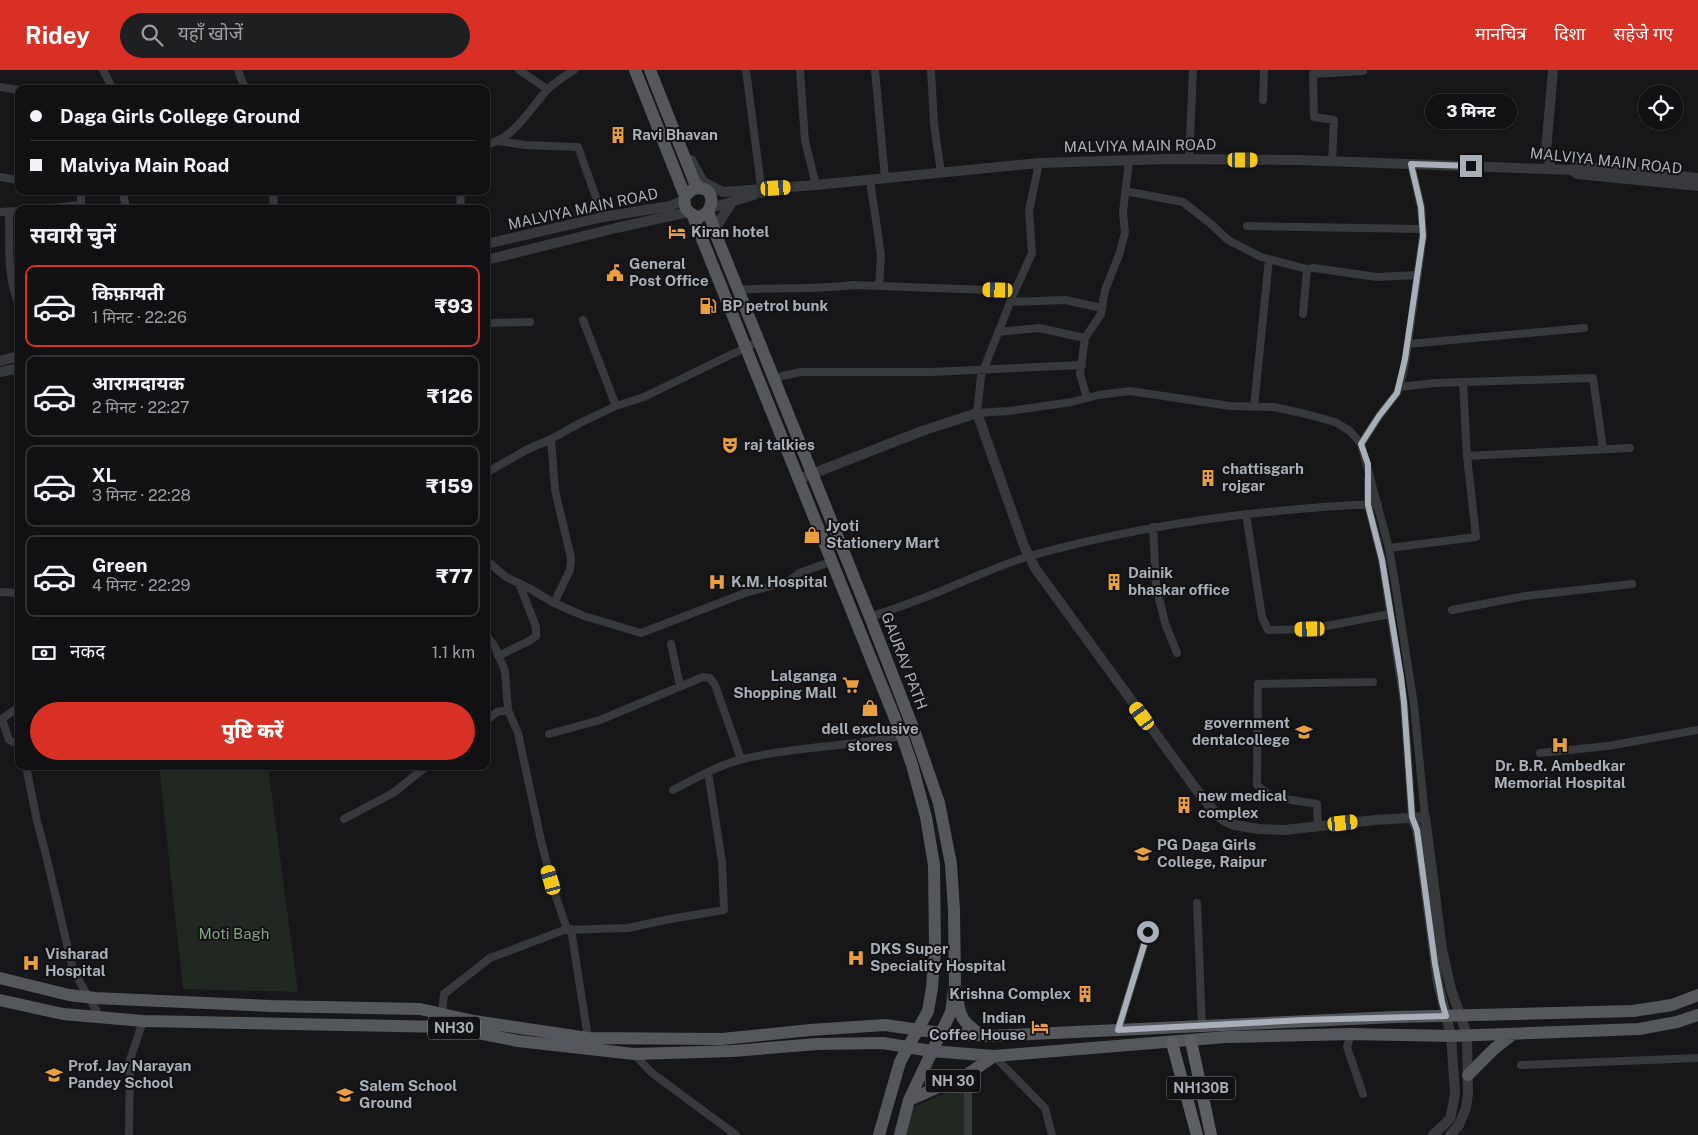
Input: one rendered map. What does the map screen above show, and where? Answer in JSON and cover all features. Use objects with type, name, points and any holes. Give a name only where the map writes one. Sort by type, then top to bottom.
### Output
[{"type":"highway","name":"NH130B","points":[[1191,1040],[1211,1135]]},
{"type":"highway","name":"NH130B","points":[[1172,1042],[1197,1135]]},
{"type":"main road","points":[[635,70],[688,206],[833,562],[908,734],[912,765],[926,817],[934,864],[935,949],[928,1011],[900,1062],[879,1135]]},
{"type":"main road","points":[[651,71],[694,181],[712,199],[709,209],[701,215],[688,206]]},
{"type":"main road","points":[[688,206],[691,190],[699,188]]},
{"type":"main road","name":"GAURAV PATH","points":[[709,209],[716,235],[814,474],[870,617],[908,734],[939,804],[951,864],[955,984],[951,1012],[909,1100],[900,1135]]},
{"type":"main road","name":"NH30","points":[[0,977],[69,995],[88,997],[420,1010],[474,1021],[648,1046],[733,1051],[847,1043],[883,1043],[932,1051],[994,1056],[1226,1037],[1350,1034],[1451,1036],[1639,1029],[1677,1022],[1698,1015]]},
{"type":"main road","points":[[955,984],[962,1021],[981,1035]]},
{"type":"main road","name":"NH30","points":[[0,1000],[63,1014],[100,1018],[448,1027],[528,1042],[634,1054],[648,1046],[810,1030],[885,1025],[981,1035],[1446,1016],[1637,1011],[1672,1005],[1698,995]]},
{"type":"main road","points":[[1468,1075],[1494,1049],[1513,1034]]},
{"type":"main road","name":"NH 30","points":[[909,1100],[968,1074],[994,1056]]},
{"type":"street","points":[[103,70],[111,85]]},
{"type":"street","points":[[238,70],[244,85]]},
{"type":"street","points":[[519,70],[547,89]]},
{"type":"street","points":[[532,70],[533,80]]},
{"type":"street","points":[[490,144],[499,141],[528,115],[547,89],[574,70]]},
{"type":"street","points":[[746,70],[762,191]]},
{"type":"street","points":[[800,70],[805,141],[816,185]]},
{"type":"street","points":[[874,70],[884,178]]},
{"type":"street","points":[[931,70],[934,124],[941,173]]},
{"type":"street","points":[[1189,160],[1193,70]]},
{"type":"street","points":[[1263,100],[1264,70]]},
{"type":"street","points":[[1332,162],[1334,120],[1314,118],[1313,74],[1363,72],[1363,70]]},
{"type":"street","points":[[1551,169],[1546,151],[1553,70]]},
{"type":"street","points":[[0,87],[15,89]]},
{"type":"street","points":[[675,134],[684,144],[704,182],[723,192],[762,191]]},
{"type":"street","points":[[499,141],[525,145],[578,147],[603,217]]},
{"type":"street","name":"MALVIYA MAIN ROAD","points":[[762,191],[1039,163],[1189,160],[1297,160],[1572,170],[1577,166],[1698,186]]},
{"type":"street","points":[[1087,398],[1080,374],[1086,338],[1101,314],[1105,290],[1119,255],[1125,233],[1123,212],[1129,161]]},
{"type":"street","points":[[1039,163],[1029,211],[1032,253],[1010,302],[981,376],[977,413],[1029,557],[1153,731],[1217,815],[1234,825],[1284,830],[1425,817]]},
{"type":"street","points":[[1361,444],[1397,393],[1408,344],[1418,275],[1422,229],[1421,207],[1411,164]]},
{"type":"street","points":[[1634,176],[1698,178]]},
{"type":"street","points":[[0,177],[15,179]]},
{"type":"street","points":[[870,180],[881,255],[880,286]]},
{"type":"street","points":[[709,209],[762,191]]},
{"type":"street","points":[[1125,191],[1183,202],[1228,240],[1261,257],[1307,269],[1314,268],[1377,277],[1418,275]]},
{"type":"street","points":[[716,235],[718,224],[732,202]]},
{"type":"street","name":"MALVIYA MAIN ROAD","points":[[490,243],[603,217],[670,206],[688,206]]},
{"type":"street","name":"MALVIYA MAIN ROAD","points":[[490,259],[652,219],[688,206]]},
{"type":"street","points":[[0,212],[15,211]]},
{"type":"street","points":[[10,212],[11,271],[15,296]]},
{"type":"street","points":[[1247,226],[1422,229]]},
{"type":"street","points":[[1254,407],[1269,259]]},
{"type":"street","points":[[1303,314],[1307,269]]},
{"type":"street","points":[[738,290],[780,287],[831,288],[853,285],[1015,291]]},
{"type":"street","points":[[1010,302],[1065,300],[1102,308]]},
{"type":"street","points":[[583,320],[616,406]]},
{"type":"street","points":[[490,323],[530,322]]},
{"type":"street","points":[[998,332],[1039,328],[1086,338]]},
{"type":"street","points":[[1408,344],[1584,328]]},
{"type":"street","points":[[490,470],[580,423],[616,406],[644,397],[760,341]]},
{"type":"street","points":[[0,360],[15,357]]},
{"type":"street","points":[[774,378],[800,372],[984,370],[1082,365]]},
{"type":"street","points":[[0,372],[15,369]]},
{"type":"street","points":[[1399,387],[1414,384],[1592,378],[1603,449]]},
{"type":"street","points":[[1389,548],[1476,537],[1467,456],[1463,382]]},
{"type":"street","points":[[800,480],[922,431],[977,413],[1072,402],[1099,395],[1130,391],[1230,406],[1290,410],[1335,422],[1350,431],[1361,444],[1368,464],[1389,548],[1408,658],[1425,817],[1442,949],[1451,989],[1467,1035],[1468,1075],[1466,1108],[1459,1125],[1450,1135]]},
{"type":"street","points":[[551,439],[555,490],[571,558],[570,570],[554,603]]},
{"type":"street","points":[[1467,456],[1630,448]]},
{"type":"street","points":[[1368,464],[1368,505],[1382,560],[1404,703],[1412,817],[1417,830],[1435,964],[1451,1036],[1455,1093],[1453,1105],[1450,1118],[1433,1135]]},
{"type":"street","points":[[870,617],[1029,557],[1153,527],[1246,514],[1378,504]]},
{"type":"street","points":[[1246,514],[1262,617],[1268,630],[1310,629],[1390,614]]},
{"type":"street","points":[[1153,527],[1156,585],[1165,623],[1177,653]]},
{"type":"street","points":[[490,563],[506,577],[554,603],[584,616],[641,633],[745,593],[789,581],[798,573],[833,562]]},
{"type":"street","points":[[498,656],[536,636],[536,627],[519,583]]},
{"type":"street","points":[[1452,610],[1525,596],[1632,584]]},
{"type":"street","points":[[0,592],[15,593]]},
{"type":"street","points":[[490,640],[495,647],[505,671],[508,710],[518,733],[542,846],[556,897],[569,929],[588,1038]]},
{"type":"street","points":[[671,644],[680,686]]},
{"type":"street","points":[[549,734],[600,720],[703,677],[710,678],[716,685],[741,759]]},
{"type":"street","points":[[1318,826],[1317,804],[1272,796],[1257,785],[1258,684],[1373,682]]},
{"type":"street","points":[[15,710],[0,721],[3,722],[9,740],[15,743]]},
{"type":"street","points":[[490,718],[497,712],[508,710]]},
{"type":"street","points":[[1540,753],[1608,746],[1698,730]]},
{"type":"street","points":[[673,790],[708,772],[741,759],[783,751],[908,734]]},
{"type":"street","points":[[27,770],[73,970],[100,1018]]},
{"type":"street","points":[[344,819],[393,793],[422,770]]},
{"type":"street","points":[[442,1014],[444,994],[490,958],[569,929],[628,928],[724,910],[722,862],[708,772]]},
{"type":"street","points":[[1197,903],[1202,1025]]},
{"type":"street","points":[[1118,1030],[1148,932]]},
{"type":"street","points":[[129,1135],[130,1060],[143,1020]]},
{"type":"street","points":[[1350,1034],[1348,1047],[1363,1094]]},
{"type":"street","points":[[634,1054],[652,1072],[736,1135]]},
{"type":"street","points":[[994,1056],[1044,1108],[1052,1135]]},
{"type":"street","points":[[1521,1065],[1698,1058]]},
{"type":"street","points":[[968,1074],[968,1135]]},
{"type":"green space","name":"Moti Bagh","points":[[159,770],[269,770],[298,992],[183,989]]},
{"type":"green space","points":[[964,1085],[964,1135],[904,1135],[911,1108]]},
{"type":"place","name":"Ravi Bhavan","points":[[618,135]]},
{"type":"place","name":"Kiran hotel","points":[[677,232]]},
{"type":"place","name":"General Post Office","points":[[615,273]]},
{"type":"place","name":"BP petrol bunk","points":[[708,306]]},
{"type":"place","name":"raj talkies","points":[[730,445]]},
{"type":"place","name":"chattisgarh rojgar","points":[[1208,478]]},
{"type":"place","name":"Jyoti Stationery Mart","points":[[812,535]]},
{"type":"place","name":"K.M. Hospital","points":[[717,582]]},
{"type":"place","name":"Dainik bhaskar office","points":[[1114,582]]},
{"type":"place","name":"Lalganga Shopping Mall","points":[[851,685]]},
{"type":"place","name":"dell exclusive stores","points":[[870,708]]},
{"type":"place","name":"government dentalcollege","points":[[1304,732]]},
{"type":"place","name":"Dr. B.R. Ambedkar Memorial Hospital","points":[[1560,745]]},
{"type":"place","name":"new medical complex","points":[[1184,805]]},
{"type":"place","name":"PG Daga Girls College, Raipur","points":[[1143,854]]},
{"type":"place","name":"DKS Super Speciality Hospital","points":[[856,958]]},
{"type":"place","name":"Visharad Hospital","points":[[31,963]]},
{"type":"place","name":"Krishna Complex","points":[[1085,994]]},
{"type":"place","name":"Indian Coffee House","points":[[1040,1027]]},
{"type":"place","name":"Prof. Jay Narayan Pandey School","points":[[54,1075]]},
{"type":"place","name":"Salem School Ground","points":[[345,1095]]},
{"type":"route","points":[[1148,932],[1118,1030],[1304,1020],[1446,1016],[1435,964],[1417,830],[1412,817],[1401,677],[1382,560],[1368,505],[1368,464],[1361,444],[1397,393],[1403,374],[1423,236],[1421,207],[1411,164],[1471,166]]}]
